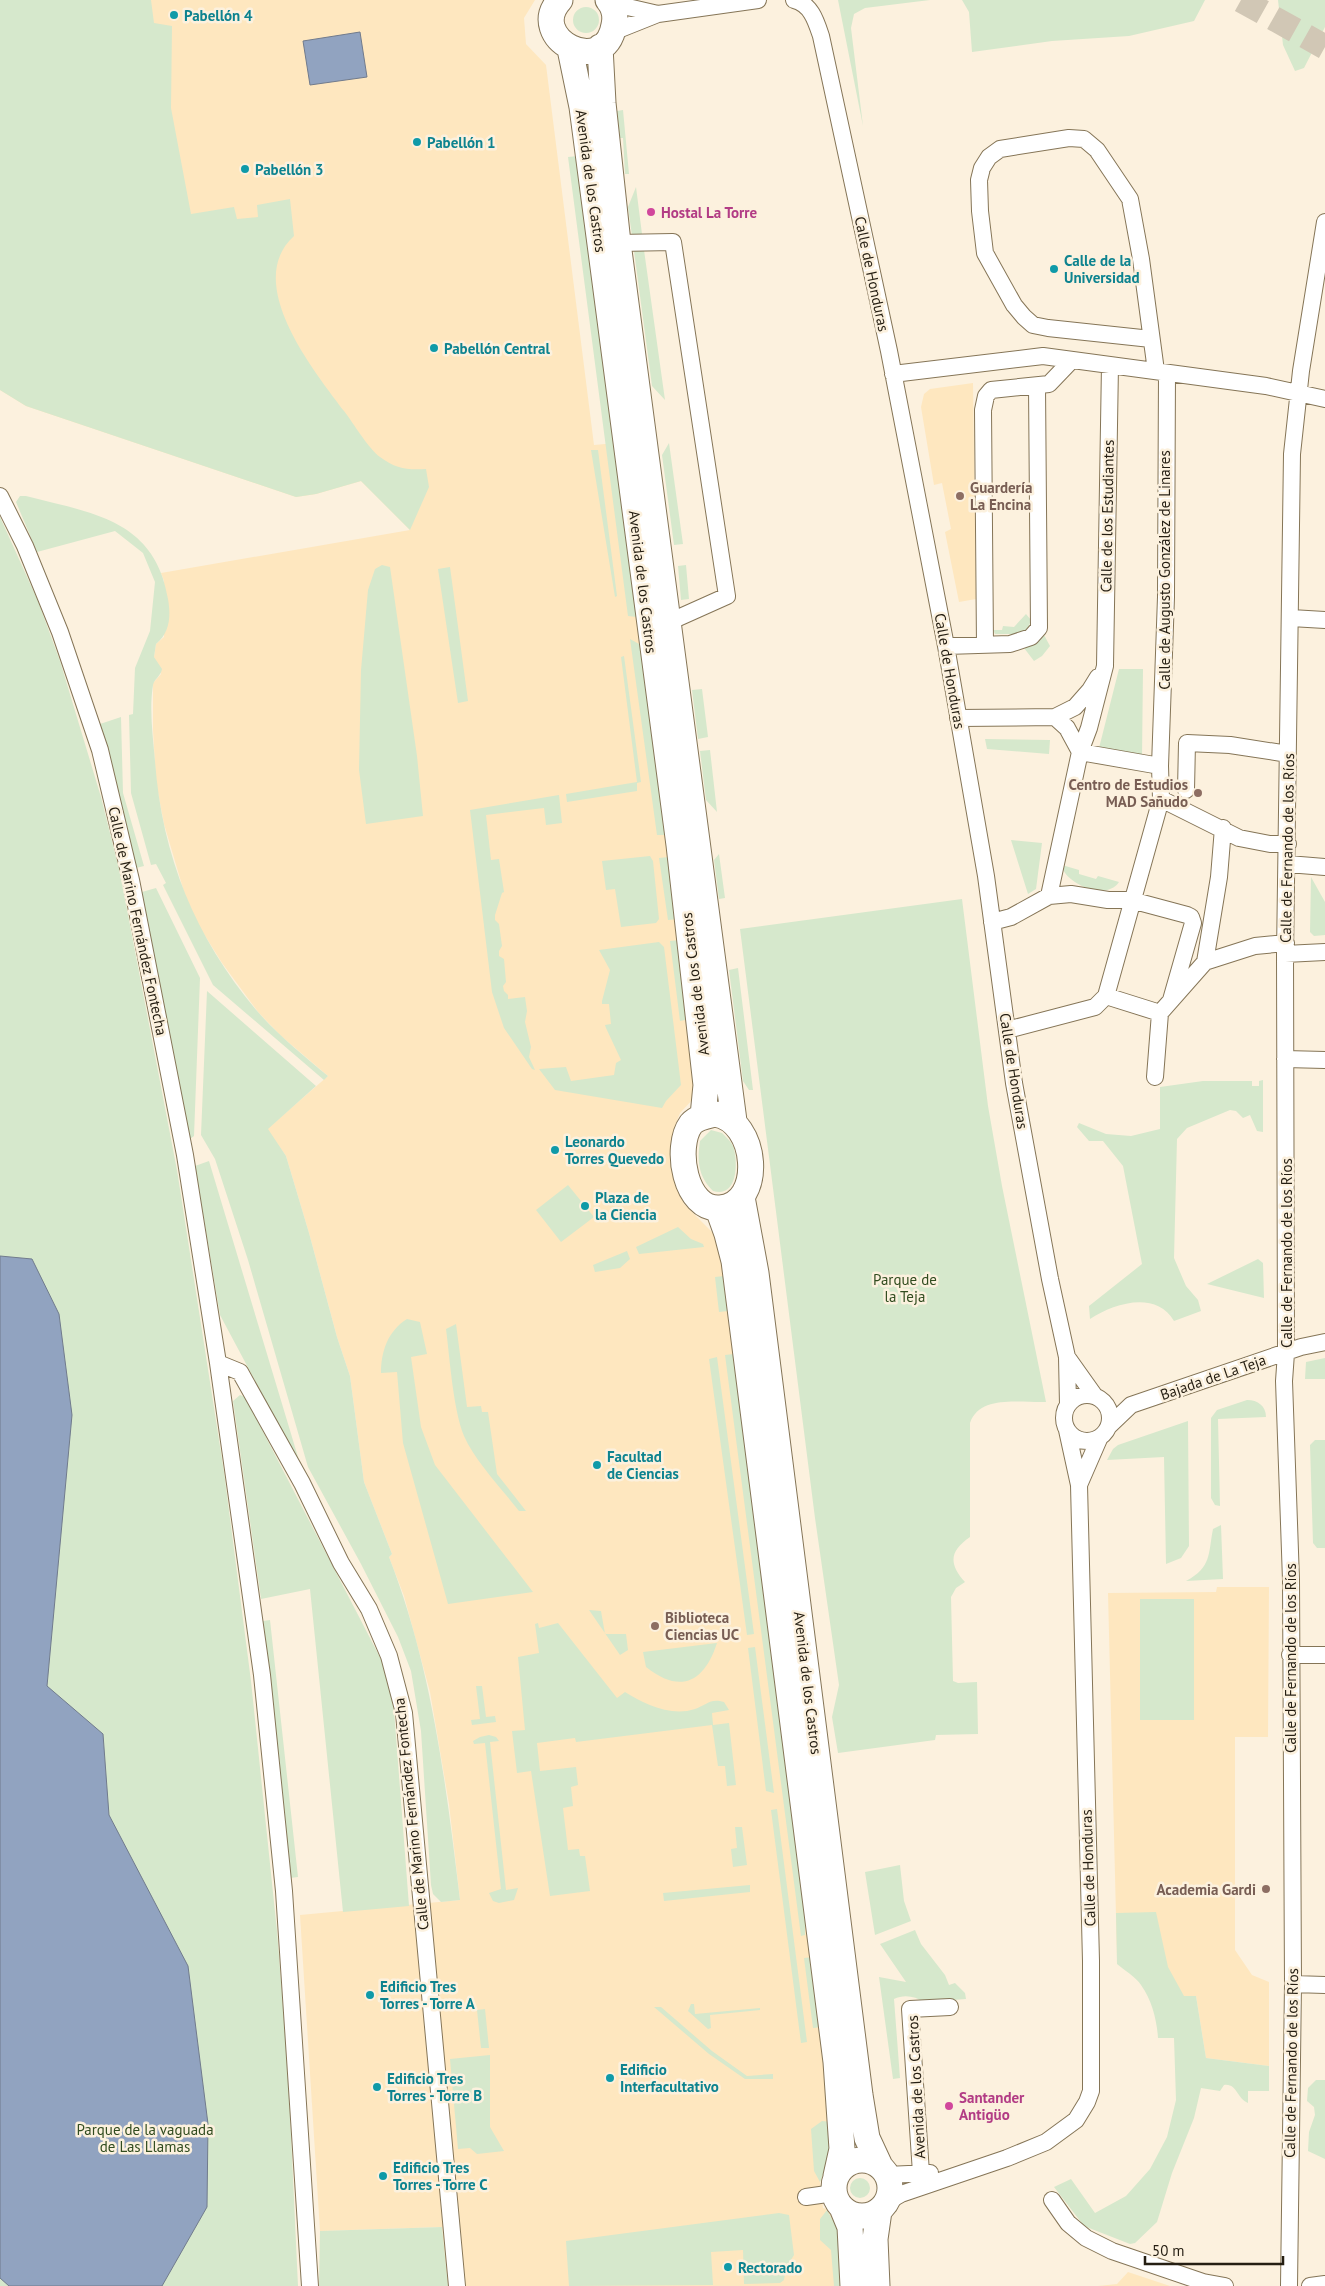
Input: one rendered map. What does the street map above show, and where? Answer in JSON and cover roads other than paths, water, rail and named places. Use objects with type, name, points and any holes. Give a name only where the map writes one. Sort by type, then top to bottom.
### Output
[{"type":"main road","points":[[560,0],[552,15],[552,26],[558,38],[570,49],[582,52],[606,40]]},
{"type":"main road","name":"Avenida de los Castros","points":[[609,2],[615,19],[606,40],[602,103],[618,243],[734,1121]]},
{"type":"main road","name":"Avenida de los Castros","points":[[570,49],[582,106],[679,845],[706,1085],[703,1116]]},
{"type":"main road","points":[[703,1116],[724,1116],[734,1121],[748,1144],[751,1162],[748,1186],[742,1197],[733,1204],[718,1209],[703,1203],[693,1193],[685,1175],[683,1154],[691,1124],[703,1116]]},
{"type":"main road","name":"Avenida de los Castros","points":[[742,1197],[755,1268],[860,2095],[867,2138],[883,2171]]},
{"type":"main road","name":"Avenida de los Castros","points":[[718,1209],[734,1261],[835,2054],[842,2149],[838,2193],[850,2227],[852,2286]]},
{"type":"main road","points":[[877,2286],[875,2239],[883,2206],[890,2189],[883,2171],[868,2161],[856,2160],[844,2166],[838,2193],[861,2217],[883,2206]]},
{"type":"street","points":[[606,40],[658,14],[758,0]]},
{"type":"street","name":"Calle de Honduras","points":[[799,1],[811,11],[821,36],[893,374],[946,646],[992,922],[1006,1030],[1044,1243],[1067,1357],[1068,1404]]},
{"type":"street","points":[[609,2],[658,14]]},
{"type":"street","points":[[1151,339],[1048,328],[1033,324],[1024,317],[1014,304],[986,253],[980,211],[980,180],[982,168],[989,157],[1000,149],[1069,138],[1084,139],[1097,150],[1130,199],[1141,259],[1151,339],[1161,372]]},
{"type":"street","name":"Calle de Fernando de los Ríos","points":[[1289,2286],[1293,1984],[1291,1580],[1284,1381],[1286,1352],[1285,1059],[1292,454],[1298,392],[1325,222]]},
{"type":"street","name":"Avenida de los Castros","points":[[618,243],[673,242],[726,596],[669,622]]},
{"type":"street","points":[[893,374],[1043,356],[1266,386],[1325,399]]},
{"type":"street","points":[[985,645],[983,410],[986,396],[991,390],[1049,384],[1072,360]]},
{"type":"street","name":"Calle de los Estudiantes","points":[[1049,896],[1080,752],[1105,666],[1110,365]]},
{"type":"street","name":"Calle de Augusto González de Linares","points":[[1106,996],[1131,900],[1161,799],[1160,766],[1166,597],[1161,372]]},
{"type":"street","points":[[946,646],[1010,644],[1032,638],[1038,628],[1037,386]]},
{"type":"street","name":"Calle de Marino Fernández Fontecha","points":[[0,496],[25,546],[60,632],[100,750],[131,880],[185,1154],[254,1611],[283,1884],[310,2286]]},
{"type":"street","points":[[1291,618],[1325,620]]},
{"type":"street","points":[[958,718],[1055,717],[1074,707],[1090,690],[1105,666]]},
{"type":"street","points":[[1055,717],[1067,728],[1080,752],[1160,766]]},
{"type":"street","points":[[1186,790],[1187,743],[1230,745],[1288,754]]},
{"type":"street","points":[[1161,799],[1223,828],[1239,838],[1270,844],[1288,844]]},
{"type":"street","points":[[1205,962],[1219,877],[1223,828]]},
{"type":"street","points":[[1288,864],[1325,867]]},
{"type":"street","points":[[992,922],[1011,917],[1049,896],[1071,894],[1108,900],[1131,900],[1191,917],[1193,923],[1171,1000]]},
{"type":"street","points":[[1155,1077],[1160,1013],[1205,962],[1255,946],[1325,952]]},
{"type":"street","points":[[1006,1030],[1095,1007],[1106,996],[1160,1013]]},
{"type":"street","points":[[1285,1059],[1325,1060]]},
{"type":"street","name":"Bajada de La Teja","points":[[1110,1426],[1131,1405],[1286,1352],[1325,1342]]},
{"type":"street","name":"Calle de Honduras","points":[[1067,1357],[1097,1398]]},
{"type":"street","name":"Calle de Marino Fernández Fontecha","points":[[218,1363],[240,1372],[297,1474],[368,1609],[389,1656],[398,1683],[404,1713],[457,2286]]},
{"type":"street","points":[[1083,1395],[1097,1398],[1110,1413],[1110,1426],[1099,1439],[1081,1441],[1073,1438],[1064,1422],[1064,1413],[1068,1404],[1083,1395]]},
{"type":"street","name":"Bajada de La Teja","points":[[1097,1398],[1131,1405]]},
{"type":"street","name":"Calle de Honduras","points":[[883,2206],[901,2194],[1007,2158],[1046,2142],[1076,2120],[1087,2102],[1091,2091],[1091,1961],[1079,1485],[1067,1430]]},
{"type":"street","name":"Calle de Honduras","points":[[1079,1485],[1099,1439]]},
{"type":"street","points":[[1290,1655],[1325,1655]]},
{"type":"street","points":[[1293,1984],[1325,1985]]},
{"type":"street","name":"Avenida de los Castros","points":[[921,2173],[910,2010],[950,2007]]},
{"type":"street","name":"Calle de Honduras","points":[[883,2171],[962,2173]]},
{"type":"street","points":[[806,2197],[838,2193]]},
{"type":"street","points":[[1052,2200],[1068,2223],[1095,2242],[1112,2251],[1163,2266],[1203,2282],[1225,2286]]},
{"type":"street","points":[[1310,2286],[1325,2284]]},
{"type":"water","points":[[360,32],[367,77],[310,85],[303,41]]},
{"type":"water","points":[[0,1256],[32,1259],[59,1314],[72,1415],[47,1686],[103,1734],[109,1815],[188,1966],[208,2124],[207,2207],[162,2286],[9,2286],[0,2278]]},
{"type":"tunnel","points":[[1241,0],[1325,47]]},
{"type":"place","name":"Pabellón 4","points":[[174,15]]},
{"type":"place","name":"Pabellón 1","points":[[417,142]]},
{"type":"place","name":"Pabellón 3","points":[[245,169]]},
{"type":"place","name":"Hostal La Torre","points":[[651,212]]},
{"type":"place","name":"Calle de la Universidad","points":[[1054,269]]},
{"type":"place","name":"Pabellón Central","points":[[434,348]]},
{"type":"place","name":"Guardería La Encina","points":[[960,496]]},
{"type":"place","name":"Centro de Estudios MAD Sañudo","points":[[1198,793]]},
{"type":"place","name":"Leonardo Torres Quevedo","points":[[555,1150]]},
{"type":"place","name":"Plaza de la Ciencia","points":[[585,1206]]},
{"type":"place","name":"Facultad de Ciencias","points":[[597,1465]]},
{"type":"place","name":"Biblioteca Ciencias UC","points":[[655,1626]]},
{"type":"place","name":"Academia Gardi","points":[[1266,1889]]},
{"type":"place","name":"Edificio Tres Torres - Torre A","points":[[370,1995]]},
{"type":"place","name":"Edificio Interfacultativo","points":[[610,2078]]},
{"type":"place","name":"Edificio Tres Torres - Torre B","points":[[377,2087]]},
{"type":"place","name":"Santander Antigüo","points":[[949,2106]]},
{"type":"place","name":"Edificio Tres Torres - Torre C","points":[[383,2176]]},
{"type":"place","name":"Rectorado","points":[[728,2267]]},
{"type":"park label","name":"Parque de la Teja","points":[[905,1288]]},
{"type":"park label","name":"Parque de la vaguada de Las Llamas","points":[[145,2138]]}]
